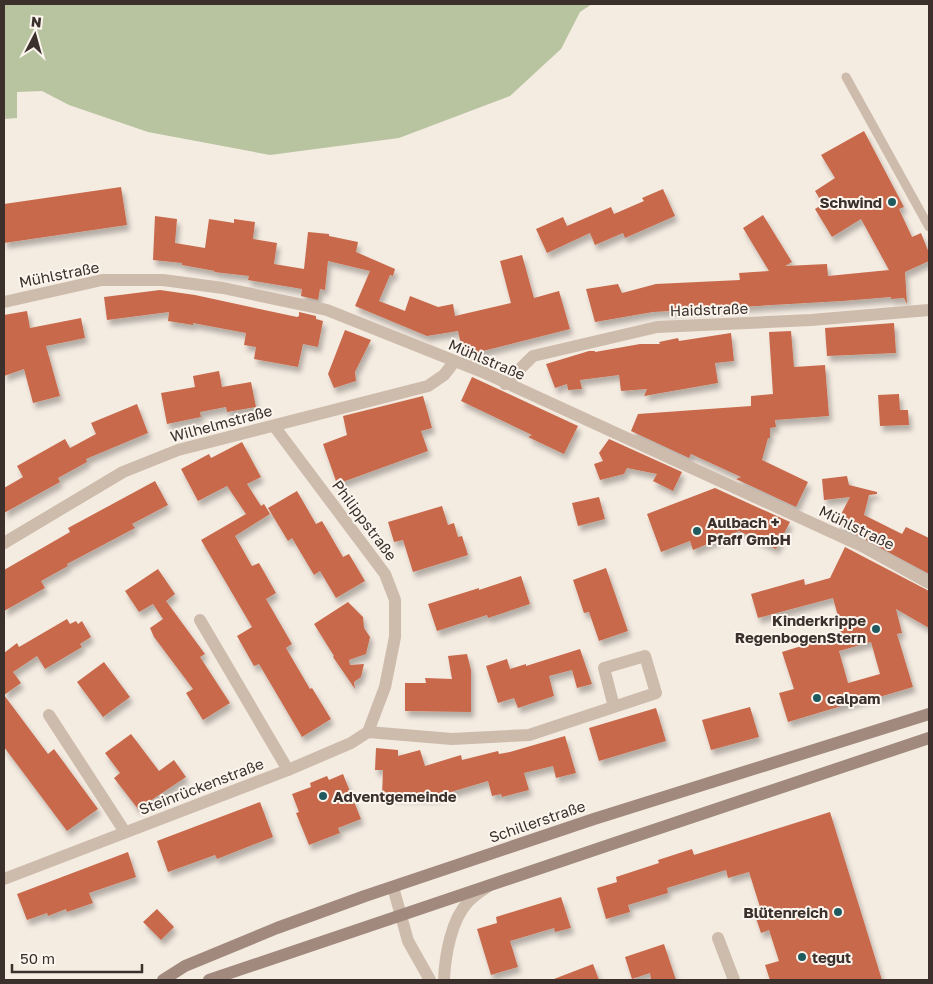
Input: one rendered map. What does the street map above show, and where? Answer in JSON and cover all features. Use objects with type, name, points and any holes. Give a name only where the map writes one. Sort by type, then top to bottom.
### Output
[{"type":"main road","name":"Schillerstraße","points":[[163,980],[185,966],[268,932],[392,887],[594,818],[929,714]]},
{"type":"main road","points":[[209,980],[929,738]]},
{"type":"street","name":"Mühlstraße","points":[[4,302],[102,280],[163,280],[223,288],[327,310],[485,373],[505,384],[862,546],[929,583]]},
{"type":"street","name":"Haidstraße","points":[[505,384],[533,356],[657,327],[811,320],[929,310]]},
{"type":"street","name":"Wilhelmstraße","points":[[4,543],[124,472],[178,450],[428,386],[444,375],[454,362]]},
{"type":"street","name":"Philippstraße","points":[[274,426],[386,574],[395,600],[395,637],[385,687],[368,732]]},
{"type":"street","name":"Steinrückenstraße","points":[[200,620],[288,770]]},
{"type":"street","points":[[368,732],[452,739],[529,735],[614,707],[656,693],[644,656],[604,668],[614,707]]},
{"type":"street","name":"Steinrückenstraße","points":[[50,715],[125,832]]},
{"type":"street","name":"Steinrückenstraße","points":[[4,879],[288,770],[351,743],[368,732]]},
{"type":"street","points":[[444,980],[449,943],[457,918],[468,902],[488,885]]},
{"type":"street","points":[[392,887],[408,940],[430,980]]},
{"type":"street","points":[[718,938],[734,980]]},
{"type":"lane","points":[[846,76],[929,227]]},
{"type":"green space","points":[[4,4],[592,4],[580,12],[561,49],[510,96],[399,138],[270,155],[148,132],[69,105],[42,91],[17,92],[17,118],[4,119]]},
{"type":"building","points":[[864,131],[904,207],[899,209],[912,237],[921,233],[929,253],[929,261],[905,272],[907,304],[904,298],[891,299],[891,297],[653,312],[595,322],[586,289],[618,284],[622,293],[656,284],[740,280],[739,273],[769,271],[743,228],[763,215],[792,262],[785,266],[827,264],[828,276],[889,270],[861,219],[832,237],[815,209],[823,204],[815,191],[835,178],[821,155]]},
{"type":"building","points":[[121,187],[127,225],[4,243],[4,204]]},
{"type":"building","points":[[663,189],[675,216],[625,238],[623,233],[595,245],[590,233],[547,253],[536,229],[563,217],[567,226],[611,207],[614,214],[644,201],[642,198]]},
{"type":"building","points":[[155,216],[177,219],[175,243],[205,248],[209,219],[234,223],[234,219],[255,222],[253,239],[277,243],[274,264],[304,269],[308,232],[329,234],[329,236],[358,242],[356,252],[395,269],[393,276],[390,275],[379,301],[405,311],[410,296],[438,307],[453,304],[455,316],[511,303],[500,261],[522,255],[534,298],[559,291],[570,329],[479,352],[480,355],[463,354],[458,331],[427,336],[355,306],[370,271],[328,261],[325,290],[320,289],[318,300],[301,296],[302,289],[248,280],[249,276],[214,272],[182,265],[182,263],[153,260]]},
{"type":"building","points":[[160,290],[195,295],[297,317],[299,312],[316,316],[316,319],[323,321],[318,347],[303,344],[298,367],[254,359],[256,347],[244,345],[246,333],[193,323],[193,325],[168,321],[169,312],[107,320],[104,297]]},
{"type":"building","points":[[27,311],[30,328],[81,318],[85,338],[46,346],[60,396],[33,403],[24,369],[4,376],[4,315]]},
{"type":"building","points":[[894,323],[896,353],[827,356],[825,328]]},
{"type":"building","points":[[345,330],[371,340],[355,372],[356,381],[334,388],[328,374]]},
{"type":"building","points":[[791,331],[794,367],[825,365],[829,416],[775,420],[776,427],[770,428],[770,438],[768,438],[762,460],[808,482],[796,507],[736,479],[741,477],[691,454],[689,458],[631,431],[638,414],[751,406],[751,396],[773,394],[769,332]]},
{"type":"building","points":[[731,333],[734,361],[715,363],[718,383],[644,396],[647,389],[621,391],[619,375],[580,380],[582,389],[568,390],[567,384],[555,388],[546,364],[589,351],[595,352],[640,344],[660,344],[659,342],[678,338],[679,341]]},
{"type":"building","points":[[219,371],[222,387],[251,382],[256,407],[227,412],[226,407],[200,412],[201,417],[167,424],[161,393],[195,387],[193,376]]},
{"type":"building","points":[[472,377],[578,426],[564,454],[528,437],[532,435],[461,401]]},
{"type":"building","points":[[899,394],[900,410],[908,410],[909,425],[880,426],[878,395]]},
{"type":"building","points":[[423,396],[432,428],[421,431],[428,451],[337,484],[323,444],[347,435],[343,416]]},
{"type":"building","points":[[137,404],[148,433],[86,459],[87,462],[58,478],[60,482],[4,513],[4,488],[23,477],[17,466],[65,439],[70,448],[96,434],[91,423]]},
{"type":"building","points":[[609,439],[682,472],[673,491],[653,481],[657,474],[627,468],[624,474],[600,480],[594,464],[603,461],[599,453]]},
{"type":"building","points":[[242,442],[261,477],[247,484],[261,506],[264,504],[270,514],[235,536],[252,566],[259,563],[276,593],[266,599],[292,644],[286,648],[310,689],[312,688],[331,719],[302,737],[259,664],[254,666],[237,636],[252,627],[201,540],[246,514],[227,486],[198,501],[181,469],[209,454],[211,458]]},
{"type":"building","points":[[847,476],[849,485],[877,492],[877,494],[869,495],[864,515],[902,534],[906,527],[929,538],[929,574],[836,524],[850,497],[824,500],[822,479]]},
{"type":"building","points":[[155,481],[168,505],[132,524],[135,528],[67,564],[68,566],[41,581],[45,588],[4,611],[4,570],[70,532],[68,528]]},
{"type":"building","points":[[715,488],[790,522],[776,549],[739,531],[693,550],[690,541],[661,552],[647,514]]},
{"type":"building","points":[[297,491],[316,524],[322,521],[343,557],[349,554],[365,581],[336,598],[320,571],[314,575],[292,538],[288,541],[268,508]]},
{"type":"building","points":[[599,497],[605,519],[578,526],[572,503]]},
{"type":"building","points":[[442,506],[448,525],[454,523],[458,537],[462,536],[468,555],[413,572],[403,540],[394,542],[388,522]]},
{"type":"building","points":[[845,547],[929,591],[929,628],[896,609],[902,633],[897,634],[913,687],[876,698],[875,696],[788,722],[779,693],[794,689],[782,652],[821,640],[820,637],[842,631],[833,598],[758,618],[751,594],[804,579],[805,585],[830,578]],"holes":[[[871,642],[880,674],[848,683],[839,651]]]},
{"type":"building","points":[[606,568],[628,631],[599,641],[589,612],[584,613],[573,580]]},
{"type":"building","points":[[158,569],[175,594],[166,601],[205,654],[200,657],[230,703],[203,720],[186,693],[193,689],[154,637],[150,628],[163,619],[153,604],[139,612],[125,591]]},
{"type":"building","points":[[521,576],[530,604],[488,618],[487,615],[437,631],[428,604]]},
{"type":"building","points":[[348,602],[363,617],[364,628],[370,637],[366,654],[349,660],[350,665],[364,664],[361,677],[354,682],[355,689],[333,657],[314,624]]},
{"type":"building","points":[[67,619],[70,624],[76,621],[78,624],[82,621],[91,637],[80,644],[82,647],[45,669],[37,656],[13,672],[21,683],[4,695],[4,653],[17,643],[19,647]]},
{"type":"building","points":[[580,649],[592,684],[577,688],[572,670],[549,676],[554,696],[518,708],[514,698],[498,703],[486,666],[507,659],[510,669],[526,664],[526,666]]},
{"type":"building","points":[[467,654],[471,670],[471,712],[405,711],[405,683],[426,683],[425,678],[452,679],[448,656]]},
{"type":"building","points":[[104,662],[130,697],[103,717],[77,682]]},
{"type":"building","points":[[4,695],[48,754],[54,749],[98,809],[67,831],[4,747]]},
{"type":"building","points":[[750,707],[759,737],[711,750],[702,720]]},
{"type":"building","points":[[656,708],[666,741],[599,761],[589,728]]},
{"type":"building","points":[[131,734],[159,771],[174,760],[186,777],[138,809],[114,778],[120,773],[105,753]]},
{"type":"building","points":[[565,736],[576,773],[556,778],[553,766],[524,773],[529,790],[502,797],[501,794],[492,796],[488,781],[434,797],[382,796],[383,770],[375,770],[376,748],[398,750],[398,756],[420,750],[425,766],[461,755],[462,760],[498,751],[499,754],[510,752]]},
{"type":"building","points":[[343,774],[361,819],[338,828],[340,833],[309,845],[296,813],[299,812],[292,794],[311,787],[310,783],[327,776],[329,780]]},
{"type":"building","points":[[260,802],[273,837],[217,859],[215,855],[168,872],[157,841]]},
{"type":"building","points":[[830,812],[882,980],[770,980],[765,965],[779,961],[769,930],[761,933],[753,909],[760,907],[749,872],[728,878],[726,870],[667,888],[668,893],[628,905],[630,912],[606,919],[597,888],[617,882],[616,877],[659,863],[658,860],[692,849],[694,855]]},
{"type":"building","points":[[128,852],[136,877],[89,893],[93,903],[67,912],[66,909],[48,916],[47,913],[27,920],[17,894]]},
{"type":"building","points":[[561,897],[571,928],[555,932],[554,928],[510,941],[518,967],[491,975],[477,929],[497,923],[496,917]]},
{"type":"building","points":[[157,909],[174,927],[161,940],[143,922]]},
{"type":"building","points":[[664,944],[676,980],[651,980],[650,973],[632,979],[625,957]]},
{"type":"building","points":[[593,964],[599,980],[554,980],[554,979]]},
{"type":"place","name":"Schwind","points":[[892,202]]},
{"type":"place","name":"Aulbach + Pfaff GmbH","points":[[697,531]]},
{"type":"place","name":"Kinderkrippe RegenbogenStern","points":[[876,629]]},
{"type":"place","name":"calpam","points":[[817,698]]},
{"type":"place","name":"Adventgemeinde","points":[[323,796]]},
{"type":"place","name":"Blütenreich","points":[[838,912]]},
{"type":"place","name":"tegut","points":[[802,957]]}]
